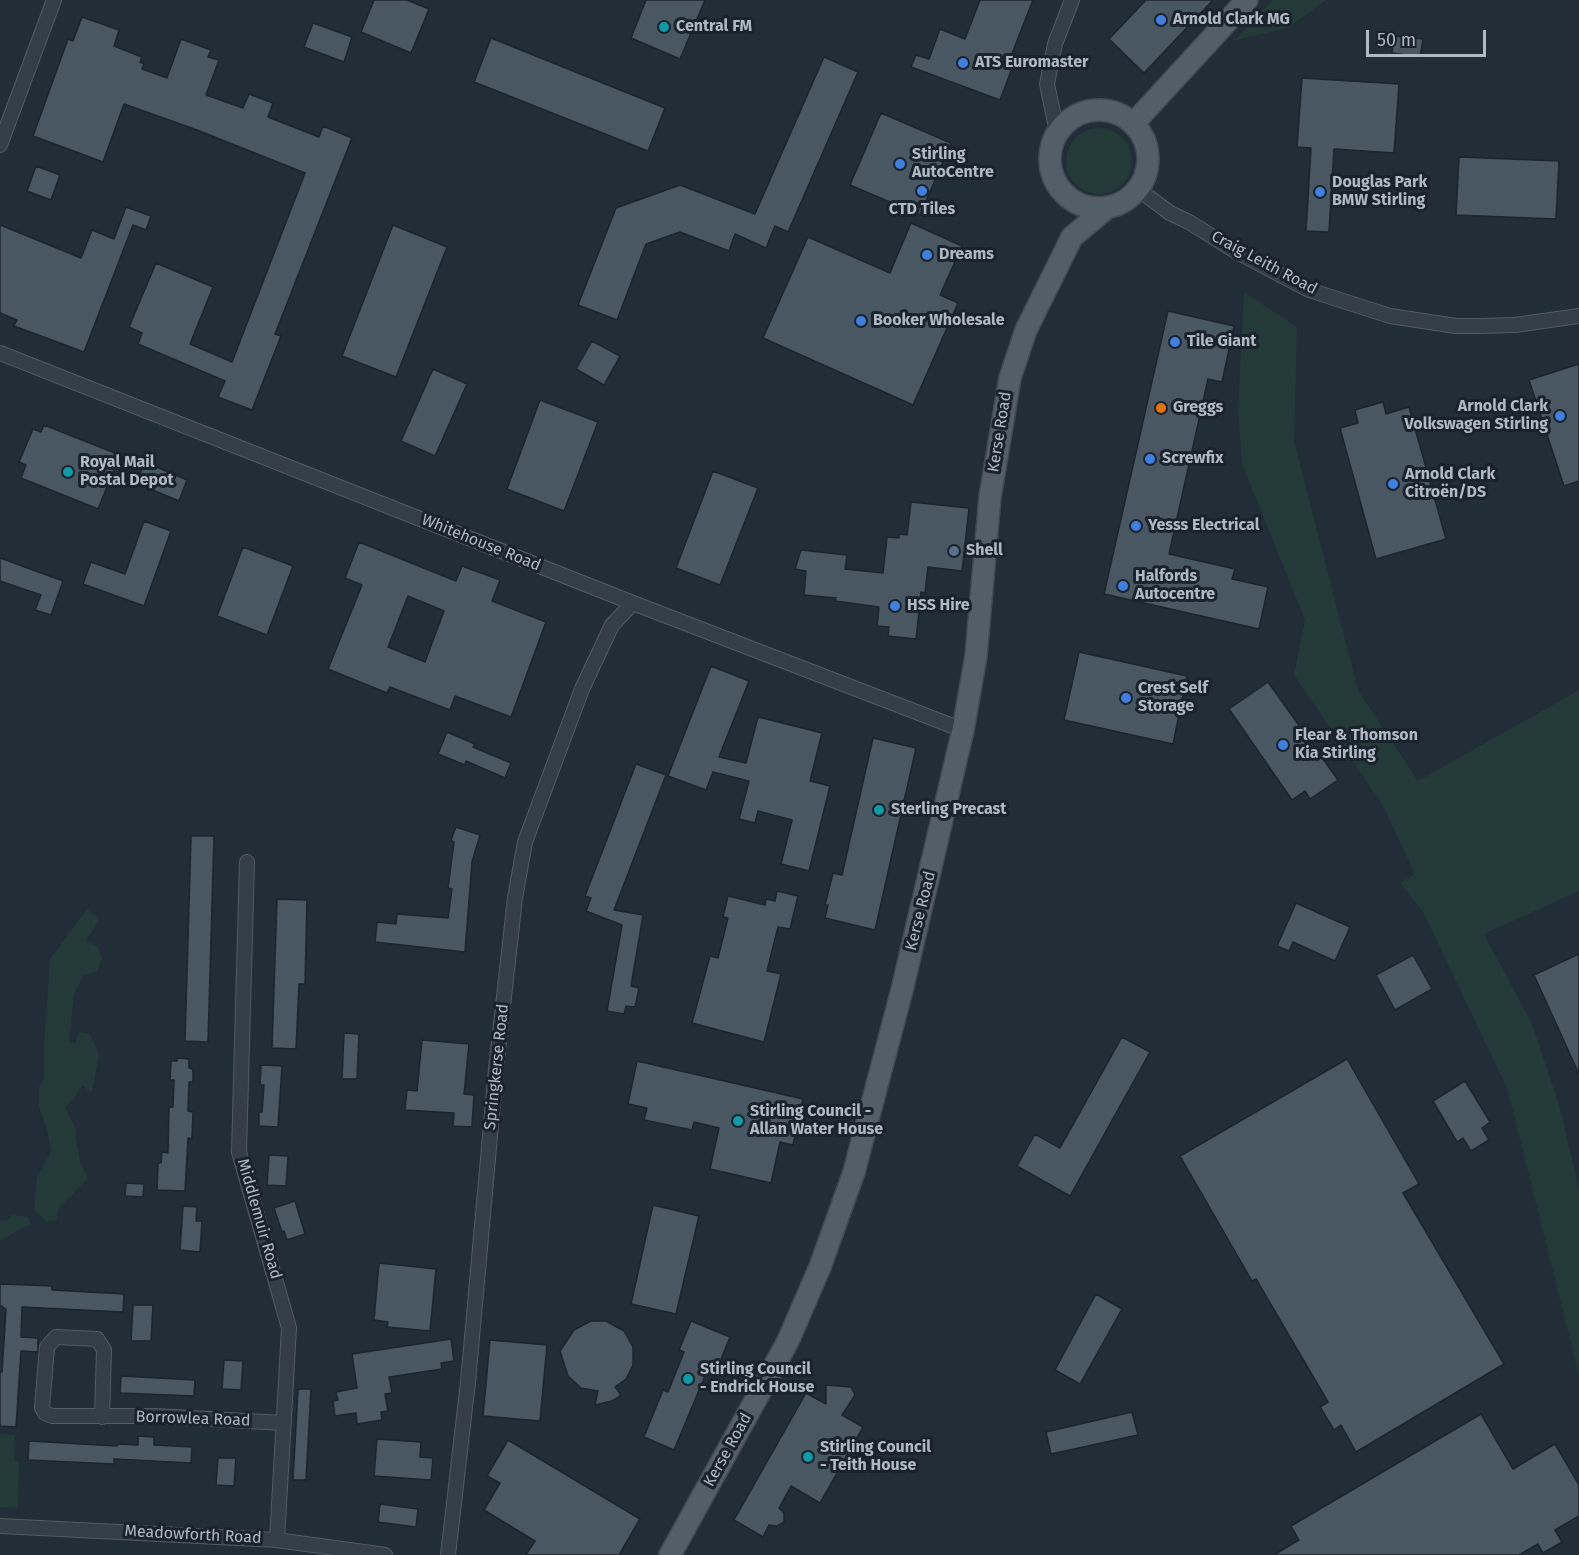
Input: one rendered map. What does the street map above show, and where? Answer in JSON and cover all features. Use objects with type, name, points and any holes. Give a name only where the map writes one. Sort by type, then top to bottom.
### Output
[{"type":"main road","points":[[1133,124],[1247,0]]},
{"type":"main road","points":[[1060,190],[1070,199],[1095,208],[1108,207],[1129,197],[1145,176],[1146,148],[1142,135],[1122,115],[1108,110],[1093,110],[1079,114],[1066,121],[1057,132],[1051,146],[1049,162],[1060,190],[1072,237]]},
{"type":"main road","name":"Kerse Road","points":[[678,1552],[788,1341],[820,1267],[854,1172],[902,990],[963,730],[976,656],[990,497],[1010,378],[1026,330],[1072,237],[1108,207]]},
{"type":"street","points":[[0,145],[54,0]]},
{"type":"street","points":[[1057,132],[1047,84],[1056,44],[1072,0]]},
{"type":"street","name":"Craig Leith Road","points":[[1137,189],[1170,213],[1309,290],[1390,316],[1456,326],[1515,325],[1579,316]]},
{"type":"street","name":"Whitehouse Road","points":[[0,353],[633,603],[963,730]]},
{"type":"street","name":"Springkerse Road","points":[[448,1555],[468,1382],[515,898],[525,842],[582,689],[612,625],[633,603]]},
{"type":"street","name":"Middlemuir Road","points":[[247,862],[239,1152],[290,1328],[276,1540]]},
{"type":"street","name":"Borrowlea Road","points":[[102,1417],[104,1350],[97,1339],[56,1337],[47,1347],[42,1408],[45,1413],[52,1416],[102,1417],[154,1416],[284,1423]]},
{"type":"street","name":"Meadowforth Road","points":[[0,1526],[276,1540],[385,1555]]},
{"type":"green space","points":[[1272,0],[1326,0],[1289,27],[1234,41]]},
{"type":"green space","points":[[1093,128],[1105,128],[1117,133],[1127,143],[1132,161],[1130,174],[1117,189],[1105,194],[1093,194],[1081,189],[1071,179],[1066,167],[1066,155],[1071,143],[1081,133]]},
{"type":"green space","points":[[1244,292],[1297,327],[1294,441],[1358,690],[1418,781],[1579,690],[1579,891],[1484,934],[1532,1024],[1559,1105],[1579,1188],[1579,1376],[1507,1088],[1422,910],[1400,883],[1415,874],[1382,804],[1294,675],[1305,620],[1242,464],[1238,410]]},
{"type":"green space","points":[[87,909],[99,920],[86,941],[97,946],[102,959],[97,971],[83,976],[74,994],[69,1041],[75,1044],[79,1032],[90,1034],[99,1054],[92,1092],[82,1086],[65,1107],[77,1131],[80,1162],[88,1178],[59,1208],[57,1219],[47,1222],[34,1210],[37,1178],[51,1151],[47,1129],[39,1107],[39,1087],[44,1080],[44,1043],[50,959]]},
{"type":"green space","points":[[13,1215],[28,1217],[31,1225],[0,1241],[0,1221],[6,1221]]},
{"type":"green space","points":[[0,1434],[15,1435],[14,1461],[19,1461],[18,1508],[0,1507]]},
{"type":"building","points":[[374,0],[407,0],[429,9],[411,53],[361,32]]},
{"type":"building","name":"Central FM","points":[[646,0],[705,0],[680,59],[631,38]]},
{"type":"building","name":"ATS Euromaster","points":[[980,0],[1033,0],[1011,56],[1016,58],[1000,100],[911,67],[916,55],[929,59],[940,29],[965,39]]},
{"type":"building","name":"Arnold Clark MG","points":[[1146,0],[1213,0],[1144,73],[1109,39]]},
{"type":"building","points":[[82,17],[119,30],[114,46],[142,57],[140,62],[144,64],[142,69],[167,78],[181,39],[211,50],[208,57],[219,60],[206,95],[243,108],[249,94],[273,103],[268,117],[319,137],[323,126],[352,138],[275,334],[281,336],[252,410],[218,397],[225,381],[138,344],[142,333],[129,327],[156,263],[213,287],[190,344],[232,362],[305,173],[124,104],[103,162],[33,136],[68,39],[73,41]]},
{"type":"building","points":[[313,23],[352,37],[344,62],[304,47]]},
{"type":"building","points":[[1394,36],[1423,39],[1420,57],[1392,53]]},
{"type":"building","points":[[491,38],[665,108],[648,151],[474,82]]},
{"type":"building","points":[[824,57],[858,72],[788,232],[775,226],[766,248],[735,234],[729,251],[680,232],[646,244],[617,320],[578,305],[616,208],[680,185],[755,214]]},
{"type":"building","name":"Douglas Park BMW Stirling","points":[[1302,78],[1399,84],[1394,153],[1334,149],[1329,232],[1306,231],[1311,148],[1297,147]]},
{"type":"building","name":"Stirling AutoCentre","points":[[881,113],[951,143],[920,215],[850,185]]},
{"type":"building","points":[[1459,157],[1559,161],[1556,219],[1456,215]]},
{"type":"building","points":[[36,166],[60,175],[51,200],[27,191]]},
{"type":"building","points":[[126,207],[151,216],[146,230],[133,225],[84,352],[14,326],[17,320],[0,313],[0,225],[81,258],[92,230],[114,239]]},
{"type":"building","name":"Booker Wholesale","points":[[911,223],[962,246],[940,295],[958,303],[913,405],[763,338],[808,237],[890,273]]},
{"type":"building","points":[[393,225],[447,247],[396,377],[342,356]]},
{"type":"building","points":[[1168,311],[1234,326],[1222,382],[1208,379],[1169,554],[1235,569],[1232,579],[1268,587],[1259,629],[1104,594]]},
{"type":"building","points":[[592,341],[620,356],[604,385],[576,369]]},
{"type":"building","name":"Arnold Clark Volkswagen Stirling","points":[[1579,364],[1579,481],[1564,486],[1529,380]]},
{"type":"building","points":[[433,369],[467,384],[435,456],[401,441]]},
{"type":"building","points":[[540,400],[598,422],[564,511],[507,489]]},
{"type":"building","name":"Arnold Clark Citroën/DS","points":[[1383,402],[1386,414],[1409,407],[1446,539],[1376,559],[1340,428],[1358,423],[1355,410]]},
{"type":"building","name":"Royal Mail Postal Depot","points":[[44,425],[120,455],[98,509],[21,478],[26,465],[19,462],[33,429],[41,432]]},
{"type":"building","points":[[145,462],[187,480],[179,501],[136,483]]},
{"type":"building","points":[[713,471],[758,488],[720,585],[676,568]]},
{"type":"building","points":[[911,502],[969,508],[962,571],[928,567],[925,593],[921,592],[916,639],[888,636],[889,627],[877,626],[879,607],[835,601],[836,598],[804,595],[806,571],[795,569],[801,550],[847,555],[845,569],[883,573],[887,537],[899,538],[899,534],[907,535]]},
{"type":"building","points":[[144,521],[171,531],[144,606],[83,584],[91,562],[125,574]]},
{"type":"building","points":[[359,542],[456,581],[462,566],[500,580],[492,601],[546,622],[511,717],[455,696],[450,710],[390,687],[387,693],[328,669],[362,585],[345,578]],"holes":[[[408,596],[444,611],[425,662],[388,647]]]},
{"type":"building","points":[[243,547],[293,566],[267,635],[217,616]]},
{"type":"building","points":[[0,558],[63,581],[51,615],[35,610],[41,595],[0,581]]},
{"type":"building","name":"Crest Self Storage","points":[[1079,652],[1187,676],[1173,744],[1064,720]]},
{"type":"building","points":[[711,666],[749,681],[719,757],[746,763],[758,717],[822,733],[810,781],[830,786],[809,871],[781,864],[792,820],[758,811],[755,823],[739,819],[749,781],[713,772],[706,790],[668,776]]},
{"type":"building","name":"Flear & Thomson Kia Stirling","points":[[1268,682],[1338,780],[1310,799],[1305,791],[1292,800],[1229,709]]},
{"type":"building","points":[[447,732],[475,744],[473,747],[511,763],[505,778],[466,761],[465,765],[438,754]]},
{"type":"building","name":"Sterling Precast","points":[[873,738],[916,748],[875,930],[825,918],[828,905],[825,905],[833,873],[842,875]]},
{"type":"building","points":[[636,764],[666,775],[614,910],[643,915],[631,986],[639,988],[635,1007],[626,1006],[624,1014],[607,1011],[622,925],[586,911],[591,898],[585,896]]},
{"type":"building","points":[[456,827],[480,835],[472,862],[465,952],[375,942],[377,922],[396,924],[397,914],[448,918],[452,889],[448,888],[454,842],[451,840]]},
{"type":"building","points":[[191,836],[214,836],[208,1042],[185,1041]]},
{"type":"building","points":[[777,891],[798,896],[790,929],[778,927],[767,971],[781,974],[764,1042],[692,1023],[710,956],[718,958],[728,918],[723,917],[728,896],[765,905],[766,899],[775,901]]},
{"type":"building","points":[[277,899],[307,900],[305,984],[299,984],[296,1049],[272,1048]]},
{"type":"building","points":[[1296,903],[1350,927],[1335,961],[1293,942],[1289,951],[1277,946]]},
{"type":"building","points":[[1579,954],[1579,1074],[1534,975]]},
{"type":"building","points":[[1413,955],[1432,989],[1395,1010],[1376,975]]},
{"type":"building","points":[[344,1033],[359,1034],[357,1079],[342,1079]]},
{"type":"building","points":[[1122,1037],[1150,1052],[1070,1196],[1017,1166],[1035,1134],[1060,1148]]},
{"type":"building","points":[[422,1040],[469,1044],[464,1094],[474,1095],[472,1127],[453,1126],[454,1113],[405,1110],[407,1090],[417,1091]]},
{"type":"building","points":[[177,1058],[189,1059],[189,1068],[193,1069],[193,1082],[189,1082],[188,1111],[193,1112],[192,1139],[188,1138],[185,1191],[157,1190],[158,1163],[161,1163],[162,1152],[168,1153],[169,1107],[173,1107],[174,1080],[170,1080],[171,1061],[177,1061]]},
{"type":"building","points":[[1347,1059],[1419,1184],[1403,1193],[1504,1364],[1356,1452],[1341,1425],[1334,1430],[1320,1407],[1328,1402],[1256,1279],[1252,1281],[1180,1156]]},
{"type":"building","name":"Stirling Council - Allan Water House","points":[[637,1061],[803,1099],[793,1145],[780,1142],[771,1183],[710,1169],[719,1128],[694,1122],[692,1130],[644,1120],[647,1108],[628,1104]]},
{"type":"building","points":[[261,1065],[282,1066],[278,1127],[259,1126],[264,1085],[260,1085]]},
{"type":"building","points":[[1465,1081],[1490,1122],[1482,1128],[1489,1140],[1471,1151],[1463,1138],[1457,1142],[1433,1101]]},
{"type":"building","points":[[269,1155],[288,1156],[286,1186],[267,1185]]},
{"type":"building","points":[[126,1183],[144,1184],[143,1197],[125,1196]]},
{"type":"building","points":[[295,1201],[305,1234],[287,1240],[274,1208]]},
{"type":"building","points":[[653,1205],[699,1216],[676,1314],[631,1304]]},
{"type":"building","points":[[183,1206],[197,1207],[196,1221],[202,1221],[200,1252],[180,1250]]},
{"type":"building","points":[[379,1263],[436,1269],[430,1331],[387,1327],[388,1322],[374,1320]]},
{"type":"building","points":[[0,1284],[52,1286],[52,1290],[124,1294],[123,1312],[22,1307],[21,1337],[38,1338],[38,1352],[21,1351],[16,1427],[0,1426],[0,1372],[2,1372],[6,1309],[0,1305]]},
{"type":"building","points":[[1096,1294],[1122,1309],[1080,1384],[1055,1370]]},
{"type":"building","points":[[133,1305],[153,1305],[151,1341],[131,1341]]},
{"type":"building","points":[[591,1321],[606,1321],[624,1331],[633,1347],[633,1365],[626,1379],[615,1387],[621,1395],[612,1401],[595,1405],[598,1391],[581,1388],[568,1376],[560,1351],[574,1330]]},
{"type":"building","name":"Stirling Council - Endrick House","points":[[691,1321],[730,1337],[718,1367],[710,1364],[674,1450],[644,1437],[663,1390],[668,1392],[684,1352],[679,1350]]},
{"type":"building","points":[[451,1339],[454,1361],[441,1363],[442,1369],[389,1377],[392,1393],[385,1394],[388,1411],[381,1412],[382,1420],[357,1424],[356,1413],[335,1416],[333,1401],[338,1400],[336,1392],[357,1388],[352,1354]]},
{"type":"building","points":[[490,1340],[547,1345],[540,1421],[483,1416]]},
{"type":"building","points":[[224,1360],[243,1361],[241,1390],[222,1389]]},
{"type":"building","points":[[121,1376],[195,1380],[194,1396],[120,1393]]},
{"type":"building","name":"Stirling Council - Teith House","points":[[826,1385],[851,1387],[855,1395],[842,1415],[863,1427],[820,1503],[791,1486],[779,1508],[784,1513],[784,1522],[777,1526],[769,1525],[763,1537],[734,1520],[806,1393],[826,1404]]},
{"type":"building","points":[[298,1389],[311,1389],[306,1480],[293,1480]]},
{"type":"building","points":[[1132,1412],[1138,1435],[1051,1454],[1046,1432]]},
{"type":"building","points":[[1481,1414],[1513,1469],[1555,1444],[1579,1485],[1579,1516],[1555,1530],[1562,1542],[1543,1553],[1538,1544],[1519,1555],[1274,1555],[1299,1540],[1291,1526]]},
{"type":"building","points":[[138,1436],[154,1437],[154,1445],[192,1447],[191,1463],[114,1459],[114,1464],[28,1460],[29,1441],[117,1446],[118,1444],[138,1445]]},
{"type":"building","points":[[377,1439],[421,1442],[420,1457],[433,1458],[431,1480],[374,1476]]},
{"type":"building","points":[[508,1440],[640,1519],[619,1555],[526,1555],[535,1541],[484,1510],[500,1483],[487,1476]]},
{"type":"building","points":[[218,1458],[236,1458],[234,1486],[216,1485]]},
{"type":"building","points":[[380,1504],[418,1509],[416,1527],[378,1522]]},
{"type":"place","name":"Arnold Clark MG","points":[[1161,20]]},
{"type":"place","name":"Central FM","points":[[664,27]]},
{"type":"place","name":"ATS Euromaster","points":[[963,63]]},
{"type":"place","name":"Stirling AutoCentre","points":[[900,164]]},
{"type":"place","name":"CTD Tiles","points":[[922,191]]},
{"type":"place","name":"Douglas Park BMW Stirling","points":[[1320,192]]},
{"type":"place","name":"Dreams","points":[[927,255]]},
{"type":"place","name":"Booker Wholesale","points":[[861,321]]},
{"type":"place","name":"Tile Giant","points":[[1175,342]]},
{"type":"place","name":"Greggs","points":[[1161,408]]},
{"type":"place","name":"Arnold Clark Volkswagen Stirling","points":[[1560,416]]},
{"type":"place","name":"Screwfix","points":[[1150,459]]},
{"type":"place","name":"Royal Mail Postal Depot","points":[[68,472]]},
{"type":"place","name":"Arnold Clark Citroën/DS","points":[[1393,484]]},
{"type":"place","name":"Yesss Electrical","points":[[1136,526]]},
{"type":"place","name":"Shell","points":[[954,551]]},
{"type":"place","name":"Halfords Autocentre","points":[[1123,586]]},
{"type":"place","name":"HSS Hire","points":[[895,606]]},
{"type":"place","name":"Crest Self Storage","points":[[1126,698]]},
{"type":"place","name":"Flear & Thomson Kia Stirling","points":[[1283,745]]},
{"type":"place","name":"Sterling Precast","points":[[879,810]]},
{"type":"place","name":"Stirling Council - Allan Water House","points":[[738,1121]]},
{"type":"place","name":"Stirling Council - Endrick House","points":[[688,1379]]},
{"type":"place","name":"Stirling Council - Teith House","points":[[808,1457]]}]
